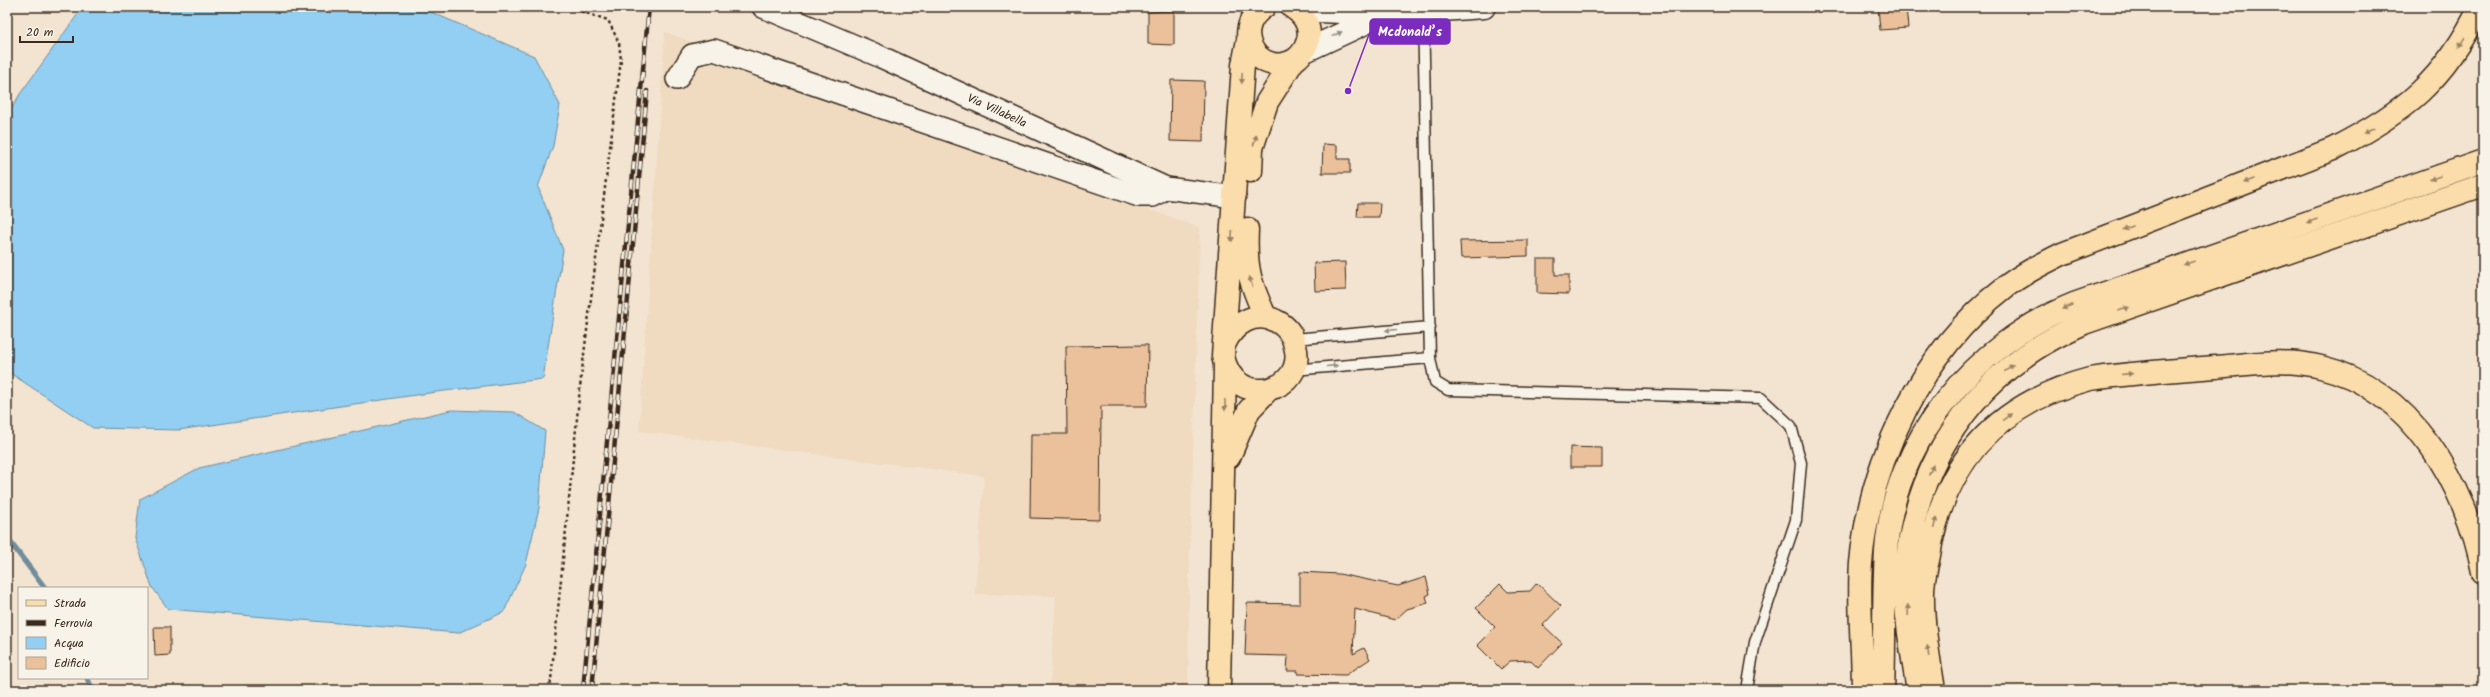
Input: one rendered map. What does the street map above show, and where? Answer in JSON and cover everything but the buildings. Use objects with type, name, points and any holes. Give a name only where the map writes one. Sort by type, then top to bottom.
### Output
[{"type":"main road","points":[[1863,690],[1861,563],[1878,481],[1908,402],[1933,361],[1964,326],[2004,288],[2032,269],[2062,254],[2333,149],[2375,128],[2396,113],[2436,76],[2455,54],[2480,7]]},
{"type":"main road","points":[[1266,318],[1250,284],[1246,256],[1252,148],[1267,102],[1298,56],[1309,35],[1307,25],[1295,9]]},
{"type":"main road","points":[[1253,19],[1256,54],[1266,61],[1278,64],[1298,56]]},
{"type":"main road","points":[[1220,690],[1225,465],[1225,356],[1243,65],[1253,19]]},
{"type":"main road","points":[[1883,690],[1886,550],[1892,516],[1903,478],[1917,445],[1947,398],[1986,356],[2028,325],[2074,304],[2477,163]]},
{"type":"main road","points":[[1918,690],[1910,640],[1906,577],[1910,535],[1920,494],[1940,449],[1970,406],[1996,379],[2040,346],[2084,323],[2479,186]]},
{"type":"main road","points":[[1255,318],[1266,318],[1278,322],[1287,329],[1294,339],[1296,360],[1293,370],[1278,386],[1268,390],[1247,389],[1230,376],[1225,356],[1229,335],[1240,324],[1255,318]]},
{"type":"main road","points":[[1934,690],[1925,630],[1923,590],[1939,508],[1955,473],[1999,423],[2028,402],[2060,387],[2090,379],[2279,362],[2321,366],[2354,379],[2387,401],[2414,424],[2435,450],[2456,488],[2472,529],[2483,572]]},
{"type":"main road","points":[[1225,465],[1249,410],[1268,390]]},
{"type":"street","name":"Via Villabella","points":[[763,7],[878,56],[1166,188],[1235,196]]},
{"type":"street","points":[[1295,9],[1384,14],[1423,10],[1484,7]]},
{"type":"street","points":[[1298,56],[1340,32],[1384,14]]},
{"type":"street","points":[[677,79],[692,55],[714,50],[1139,196],[1153,196],[1166,188]]},
{"type":"lane","points":[[1423,10],[1430,358],[1435,382],[1448,390],[1761,398],[1791,426],[1801,463],[1796,520],[1755,642],[1747,690]]},
{"type":"lane","points":[[1294,339],[1430,327]]},
{"type":"lane","points":[[1293,370],[1430,358]]},
{"type":"path","points":[[550,690],[581,378],[622,60],[619,43],[608,20],[568,7]]},
{"type":"shaded area","points":[[665,32],[1200,228],[1189,585],[1188,690],[1050,690],[1056,596],[975,594],[984,476],[639,431]]},
{"type":"water","points":[[83,7],[419,7],[534,56],[560,105],[553,146],[538,187],[563,250],[543,379],[436,392],[178,430],[93,428],[7,371],[7,116],[20,94]]},
{"type":"water","points":[[451,410],[514,412],[545,431],[539,508],[526,564],[504,612],[458,633],[168,609],[152,587],[135,538],[140,499],[199,468]]},
{"type":"waterway","points":[[7,538],[44,587]]},
{"type":"waterway","points":[[88,679],[93,690]]},
{"type":"railway","points":[[583,690],[649,7]]},
{"type":"railway","points":[[592,690],[647,91]]},
{"type":"place","name":"Mcdonald’s","points":[[1348,91]]}]
